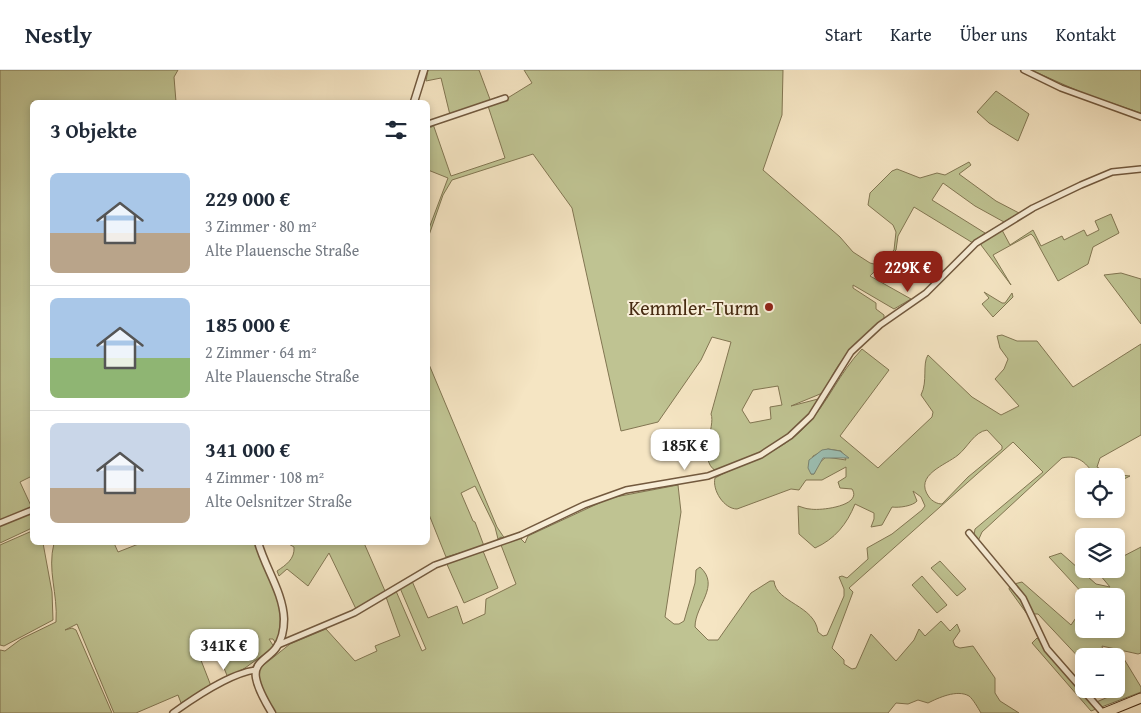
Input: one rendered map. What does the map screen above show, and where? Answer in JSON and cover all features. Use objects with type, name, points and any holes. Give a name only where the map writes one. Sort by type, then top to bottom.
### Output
[{"type":"main road","points":[[1103,713],[1141,698]]},
{"type":"street","points":[[415,100],[424,70]]},
{"type":"street","points":[[1024,70],[1061,88],[1141,117]]},
{"type":"street","points":[[430,123],[505,98]]},
{"type":"street","points":[[272,713],[259,688],[256,670],[259,663],[278,645],[354,613],[449,558],[511,538],[611,494],[708,476],[761,455],[802,426],[816,410],[851,352],[880,325],[926,293],[976,243],[1033,208],[1072,188],[1112,172],[1141,169]]},
{"type":"street","points":[[0,523],[30,511]]},
{"type":"street","points":[[969,533],[1023,598],[1047,649],[1103,713]]},
{"type":"street","points":[[259,545],[283,609],[284,625],[278,645]]},
{"type":"street","points":[[173,713],[223,683],[247,671],[256,670]]},
{"type":"green space","points":[[0,70],[178,70],[174,77],[176,100],[30,100],[30,477],[20,482],[30,504],[30,509],[0,522]]},
{"type":"green space","points":[[428,70],[479,70],[491,102],[450,115],[441,78],[426,81]]},
{"type":"green space","points":[[524,70],[783,70],[782,115],[763,170],[840,237],[853,252],[870,263],[878,265],[894,250],[896,232],[893,225],[868,205],[870,193],[892,171],[897,169],[920,178],[937,173],[945,175],[969,162],[971,165],[959,174],[996,201],[1019,213],[1004,222],[975,206],[943,183],[932,200],[985,233],[973,243],[914,207],[898,236],[896,250],[870,276],[911,299],[894,309],[853,285],[853,288],[876,303],[876,309],[884,315],[884,319],[849,351],[835,370],[825,392],[791,406],[822,398],[799,425],[775,444],[716,471],[711,466],[707,451],[712,419],[711,414],[731,342],[712,337],[701,360],[658,422],[621,431],[572,208],[533,154],[452,180],[443,195],[430,232],[430,226],[448,178],[430,171],[430,127],[433,124],[451,176],[505,158],[488,106],[506,99],[532,83]],"holes":[[[778,386],[782,405],[770,407],[771,419],[750,423],[742,410],[753,390]]]},
{"type":"green space","points":[[1031,70],[1141,70],[1141,113],[1085,94]]},
{"type":"green space","points":[[996,91],[1029,114],[1018,141],[989,123],[977,112]]},
{"type":"green space","points":[[1111,214],[1119,233],[1093,247],[1088,264],[1058,281],[1031,234],[993,255],[1011,285],[981,245],[981,243],[1010,224],[1002,230],[1010,245],[1033,230],[1041,246],[1062,236],[1064,240],[1084,230],[1087,236],[1099,230],[1095,221]]},
{"type":"green space","points":[[1121,273],[1141,279],[1141,324],[1104,275]]},
{"type":"green space","points":[[984,292],[1002,303],[1005,303],[1012,293],[1013,297],[993,317],[982,304],[989,298]]},
{"type":"green space","points":[[1002,335],[1017,341],[1037,341],[1073,387],[1141,344],[1141,435],[1100,458],[1097,467],[1099,468],[1089,468],[1082,461],[1073,457],[1062,458],[982,532],[978,541],[974,535],[975,529],[1043,472],[1013,442],[849,588],[853,592],[832,648],[844,660],[844,664],[852,669],[856,668],[871,634],[896,661],[914,640],[919,629],[925,636],[941,621],[950,631],[957,624],[960,631],[953,641],[955,646],[960,648],[973,646],[995,678],[995,693],[1000,701],[1019,713],[981,713],[969,696],[959,693],[928,703],[918,700],[908,704],[896,703],[888,713],[275,713],[266,697],[261,685],[260,668],[290,644],[326,629],[355,661],[377,651],[375,646],[400,636],[386,597],[396,591],[422,651],[426,649],[400,588],[412,581],[428,618],[457,606],[463,624],[485,614],[486,599],[516,584],[501,545],[519,537],[525,543],[528,536],[610,498],[678,485],[681,512],[665,617],[674,624],[684,621],[695,583],[696,570],[700,567],[706,574],[708,589],[696,619],[695,627],[708,640],[718,640],[751,593],[770,581],[774,581],[776,588],[781,594],[810,616],[818,632],[823,636],[827,635],[844,596],[844,589],[839,577],[847,578],[868,559],[867,548],[892,534],[922,510],[925,506],[921,497],[913,491],[917,501],[915,503],[892,507],[882,525],[871,527],[874,513],[855,504],[840,530],[829,540],[815,548],[799,534],[798,506],[808,509],[831,508],[851,500],[854,495],[852,489],[840,488],[838,482],[846,477],[846,467],[822,480],[806,480],[799,490],[791,489],[737,509],[728,506],[720,498],[715,488],[715,478],[773,451],[795,436],[813,418],[862,349],[889,370],[840,436],[878,468],[932,417],[933,412],[921,395],[924,384],[925,363],[928,355],[972,397],[1001,415],[1019,406],[995,379],[1004,369],[1008,359],[1000,348],[997,336]],"holes":[[[987,430],[1002,446],[1002,449],[968,477],[942,504],[933,501],[929,497],[925,489],[928,477],[939,467],[962,452],[982,431]],[[828,449],[841,451],[846,460],[826,457],[818,464],[814,474],[811,474],[813,456]]]},
{"type":"green space","points":[[430,367],[497,527],[505,539],[501,537],[498,539],[495,527],[475,486],[461,493],[484,546],[446,557],[430,517]]},
{"type":"green space","points":[[30,513],[30,529],[0,543],[0,525]]},
{"type":"green space","points":[[30,532],[30,545],[43,545],[52,592],[53,620],[4,646],[0,645],[0,545]]},
{"type":"green space","points":[[54,545],[115,545],[118,552],[136,545],[257,545],[276,592],[279,605],[279,630],[276,644],[273,639],[269,639],[274,647],[228,678],[214,643],[197,650],[211,686],[181,703],[178,695],[136,713],[114,713],[77,624],[65,630],[72,628],[76,630],[112,713],[0,713],[0,650],[5,651],[21,639],[56,622],[52,553]]},
{"type":"green space","points":[[290,545],[365,545],[385,591],[356,609],[329,553],[308,586],[287,569],[279,576],[277,571],[287,564],[293,555],[294,547]]},
{"type":"green space","points":[[1141,547],[1141,653],[1138,654],[1125,651],[1125,648],[1102,646],[1102,648],[1075,648],[1075,653],[1038,614],[1027,614],[1009,589],[1010,585],[1022,582],[1071,625],[1075,619],[1075,638],[1125,638],[1125,588],[1078,588],[1049,557],[1061,553],[1075,565],[1075,578],[1089,578],[1096,584],[1110,587],[1102,578],[1125,578],[1125,555]]},
{"type":"green space","points":[[483,551],[498,588],[464,603],[446,562]]},
{"type":"green space","points":[[940,561],[966,589],[957,596],[931,568]]},
{"type":"green space","points":[[922,576],[947,605],[937,613],[912,585]]},
{"type":"green space","points":[[1037,638],[1075,681],[1075,693],[1032,643]]},
{"type":"green space","points":[[1125,661],[1141,687],[1141,692],[1091,711],[1080,698],[1090,698],[1094,703],[1106,698],[1125,698]]},
{"type":"water","points":[[822,450],[840,451],[849,458],[823,458],[814,474],[811,474],[808,468],[809,460]]},
{"type":"place","name":"Kemmler-Turm","points":[[769,307]]}]
